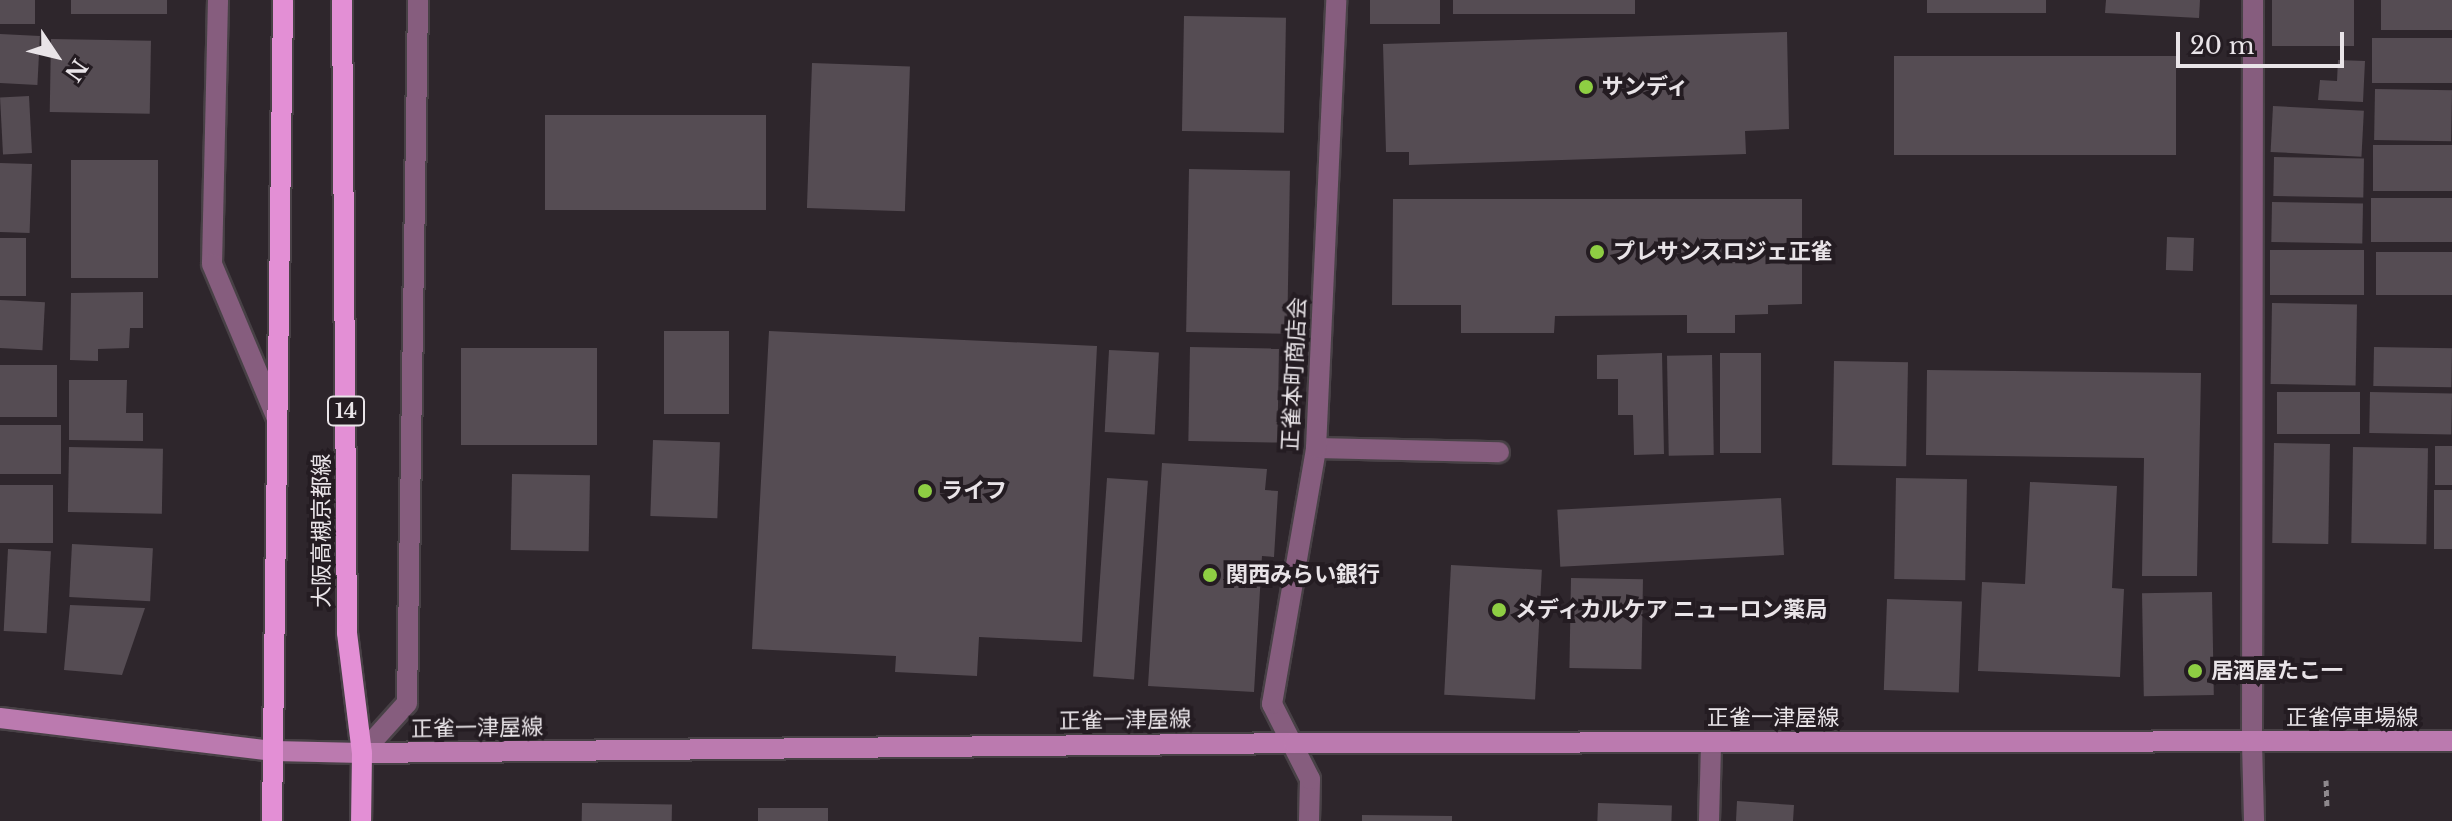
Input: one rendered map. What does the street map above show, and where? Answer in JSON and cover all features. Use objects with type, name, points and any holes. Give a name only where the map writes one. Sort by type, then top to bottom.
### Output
[{"type":"main road","points":[[272,821],[283,0]]},
{"type":"main road","name":"大阪高槻京都線","points":[[342,0],[347,633],[362,753],[361,821]]},
{"type":"main road","name":"正雀一津屋線","points":[[0,718],[274,751],[362,753],[1294,743],[2252,743]]},
{"type":"main road","name":"正雀停車場線","points":[[2252,743],[2452,741]]},
{"type":"street","points":[[218,0],[212,264],[276,416]]},
{"type":"street","points":[[362,753],[407,703],[418,0]]},
{"type":"street","name":"正雀本町商店会","points":[[1309,821],[1310,779],[1272,704],[1316,448],[1336,0]]},
{"type":"street","points":[[2253,0],[2254,821]]},
{"type":"street","points":[[1316,448],[1499,452]]},
{"type":"street","points":[[1709,821],[1711,742]]},
{"type":"path","points":[[2326,779],[2327,806]]},
{"type":"building","points":[[0,0],[35,0],[35,24],[0,24]]},
{"type":"building","points":[[71,0],[167,0],[167,14],[71,14]]},
{"type":"building","points":[[1370,0],[1440,0],[1440,24],[1370,24]]},
{"type":"building","points":[[1453,0],[1635,0],[1635,14],[1453,14]]},
{"type":"building","points":[[1927,0],[2046,0],[2046,13],[1927,13]]},
{"type":"building","points":[[2106,0],[2200,0],[2199,18],[2105,13]]},
{"type":"building","points":[[2272,0],[2354,0],[2354,46],[2272,46]]},
{"type":"building","points":[[2381,0],[2452,0],[2452,30],[2381,30]]},
{"type":"building","points":[[1184,16],[1286,18],[1284,133],[1182,131]]},
{"type":"building","name":"サンディ","points":[[1787,32],[1789,129],[1745,131],[1746,154],[1409,165],[1409,152],[1386,152],[1383,44]]},
{"type":"building","points":[[0,34],[40,36],[37,85],[0,83]]},
{"type":"building","points":[[2372,38],[2452,38],[2452,83],[2372,83]]},
{"type":"building","points":[[51,39],[151,41],[150,114],[50,112]]},
{"type":"building","points":[[1894,56],[2176,56],[2176,155],[1894,155]]},
{"type":"building","points":[[2338,60],[2365,61],[2363,102],[2318,100],[2320,80],[2337,81]]},
{"type":"building","points":[[812,63],[910,66],[905,211],[807,208]]},
{"type":"building","points":[[2375,89],[2452,90],[2451,141],[2374,140]]},
{"type":"building","points":[[29,96],[32,153],[3,154],[0,98]]},
{"type":"building","points":[[2273,106],[2364,111],[2361,157],[2271,152]]},
{"type":"building","points":[[545,115],[766,115],[766,210],[545,210]]},
{"type":"building","points":[[2373,145],[2452,145],[2452,191],[2373,191]]},
{"type":"building","points":[[2274,157],[2364,159],[2363,198],[2273,196]]},
{"type":"building","points":[[71,160],[158,160],[158,278],[71,278]]},
{"type":"building","points":[[0,163],[32,164],[30,233],[0,232]]},
{"type":"building","points":[[1189,169],[1290,171],[1287,334],[1186,332]]},
{"type":"building","points":[[2371,198],[2452,198],[2452,242],[2371,242]]},
{"type":"building","name":"プレサンスロジェ正雀","points":[[1393,199],[1802,199],[1802,304],[1768,305],[1768,314],[1735,315],[1735,333],[1687,333],[1687,315],[1555,316],[1554,333],[1461,333],[1461,305],[1392,305]]},
{"type":"building","points":[[2272,202],[2363,204],[2362,244],[2271,242]]},
{"type":"building","points":[[2167,237],[2194,238],[2193,271],[2166,270]]},
{"type":"building","points":[[0,238],[26,238],[26,296],[0,296]]},
{"type":"building","points":[[2270,250],[2364,250],[2364,295],[2270,295]]},
{"type":"building","points":[[2376,252],[2452,252],[2452,295],[2376,295]]},
{"type":"building","points":[[143,292],[143,328],[130,328],[129,348],[98,349],[98,361],[70,360],[71,293]]},
{"type":"building","points":[[0,300],[45,302],[42,350],[0,348]]},
{"type":"building","points":[[2272,303],[2357,304],[2356,385],[2271,384]]},
{"type":"building","points":[[664,331],[729,331],[729,414],[664,414]]},
{"type":"building","name":"ライフ","points":[[769,331],[1097,346],[1082,642],[979,637],[977,676],[895,672],[896,656],[752,649]]},
{"type":"building","points":[[1190,347],[1279,349],[1277,443],[1188,441]]},
{"type":"building","points":[[2374,347],[2452,348],[2451,387],[2373,386]]},
{"type":"building","points":[[461,348],[597,348],[597,445],[461,445]]},
{"type":"building","points":[[1109,350],[1159,353],[1155,435],[1105,432]]},
{"type":"building","points":[[1662,353],[1664,454],[1634,455],[1633,415],[1618,415],[1618,379],[1597,379],[1597,355]]},
{"type":"building","points":[[1720,353],[1761,353],[1761,453],[1720,453]]},
{"type":"building","points":[[1712,355],[1714,455],[1669,456],[1667,356]]},
{"type":"building","points":[[1834,361],[1908,362],[1906,466],[1832,465]]},
{"type":"building","points":[[0,365],[57,365],[57,417],[0,417]]},
{"type":"building","points":[[1927,370],[2201,373],[2197,576],[2142,576],[2144,458],[1926,455]]},
{"type":"building","points":[[69,380],[127,380],[126,413],[143,413],[143,441],[69,440]]},
{"type":"building","points":[[2277,392],[2360,392],[2360,434],[2277,434]]},
{"type":"building","points":[[2370,392],[2452,393],[2451,434],[2369,433]]},
{"type":"building","points":[[0,425],[61,425],[61,474],[0,474]]},
{"type":"building","points":[[653,440],[720,442],[717,518],[650,516]]},
{"type":"building","points":[[2274,443],[2330,444],[2328,544],[2272,543]]},
{"type":"building","points":[[2435,446],[2452,446],[2452,485],[2435,485]]},
{"type":"building","points":[[69,447],[163,449],[162,514],[68,512]]},
{"type":"building","points":[[2353,447],[2428,448],[2426,544],[2351,543]]},
{"type":"building","points":[[1162,463],[1267,469],[1265,490],[1278,491],[1274,557],[1262,556],[1254,692],[1148,686]]},
{"type":"building","points":[[512,474],[590,475],[589,551],[511,550]]},
{"type":"building","points":[[1107,478],[1148,481],[1134,679],[1093,677]]},
{"type":"building","points":[[1896,478],[1967,479],[1965,580],[1894,579]]},
{"type":"building","points":[[2030,482],[2117,486],[2112,588],[2124,589],[2120,677],[1978,671],[1982,582],[2025,584]]},
{"type":"building","points":[[0,485],[53,485],[53,543],[0,543]]},
{"type":"building","points":[[2434,490],[2452,490],[2452,549],[2434,549]]},
{"type":"building","points":[[1781,498],[1784,555],[1560,567],[1557,510]]},
{"type":"building","points":[[72,544],[153,548],[150,601],[69,597]]},
{"type":"building","points":[[8,549],[51,551],[47,633],[4,631]]},
{"type":"building","points":[[1451,565],[1542,570],[1535,700],[1444,695]]},
{"type":"building","points":[[1571,578],[1643,579],[1641,669],[1569,668]]},
{"type":"building","points":[[2212,592],[2214,695],[2144,696],[2142,593]]},
{"type":"building","points":[[1887,599],[1962,602],[1959,693],[1884,690]]},
{"type":"building","points":[[70,605],[145,608],[122,675],[64,670]]},
{"type":"building","points":[[1737,801],[1794,805],[1793,821],[1736,821]]},
{"type":"building","points":[[582,803],[672,805],[672,821],[582,821]]},
{"type":"building","points":[[1598,803],[1672,806],[1671,821],[1597,821]]},
{"type":"building","points":[[758,808],[828,808],[828,821],[758,821]]},
{"type":"building","points":[[1362,815],[1452,816],[1452,821],[1362,821]]},
{"type":"place","name":"サンディ","points":[[1586,87]]},
{"type":"place","name":"プレサンスロジェ正雀","points":[[1597,252]]},
{"type":"place","name":"ライフ","points":[[925,491]]},
{"type":"place","name":"関西みらい銀行","points":[[1210,575]]},
{"type":"place","name":"メディカルケア ニューロン薬局","points":[[1499,610]]},
{"type":"place","name":"居酒屋たこ一","points":[[2195,671]]}]
